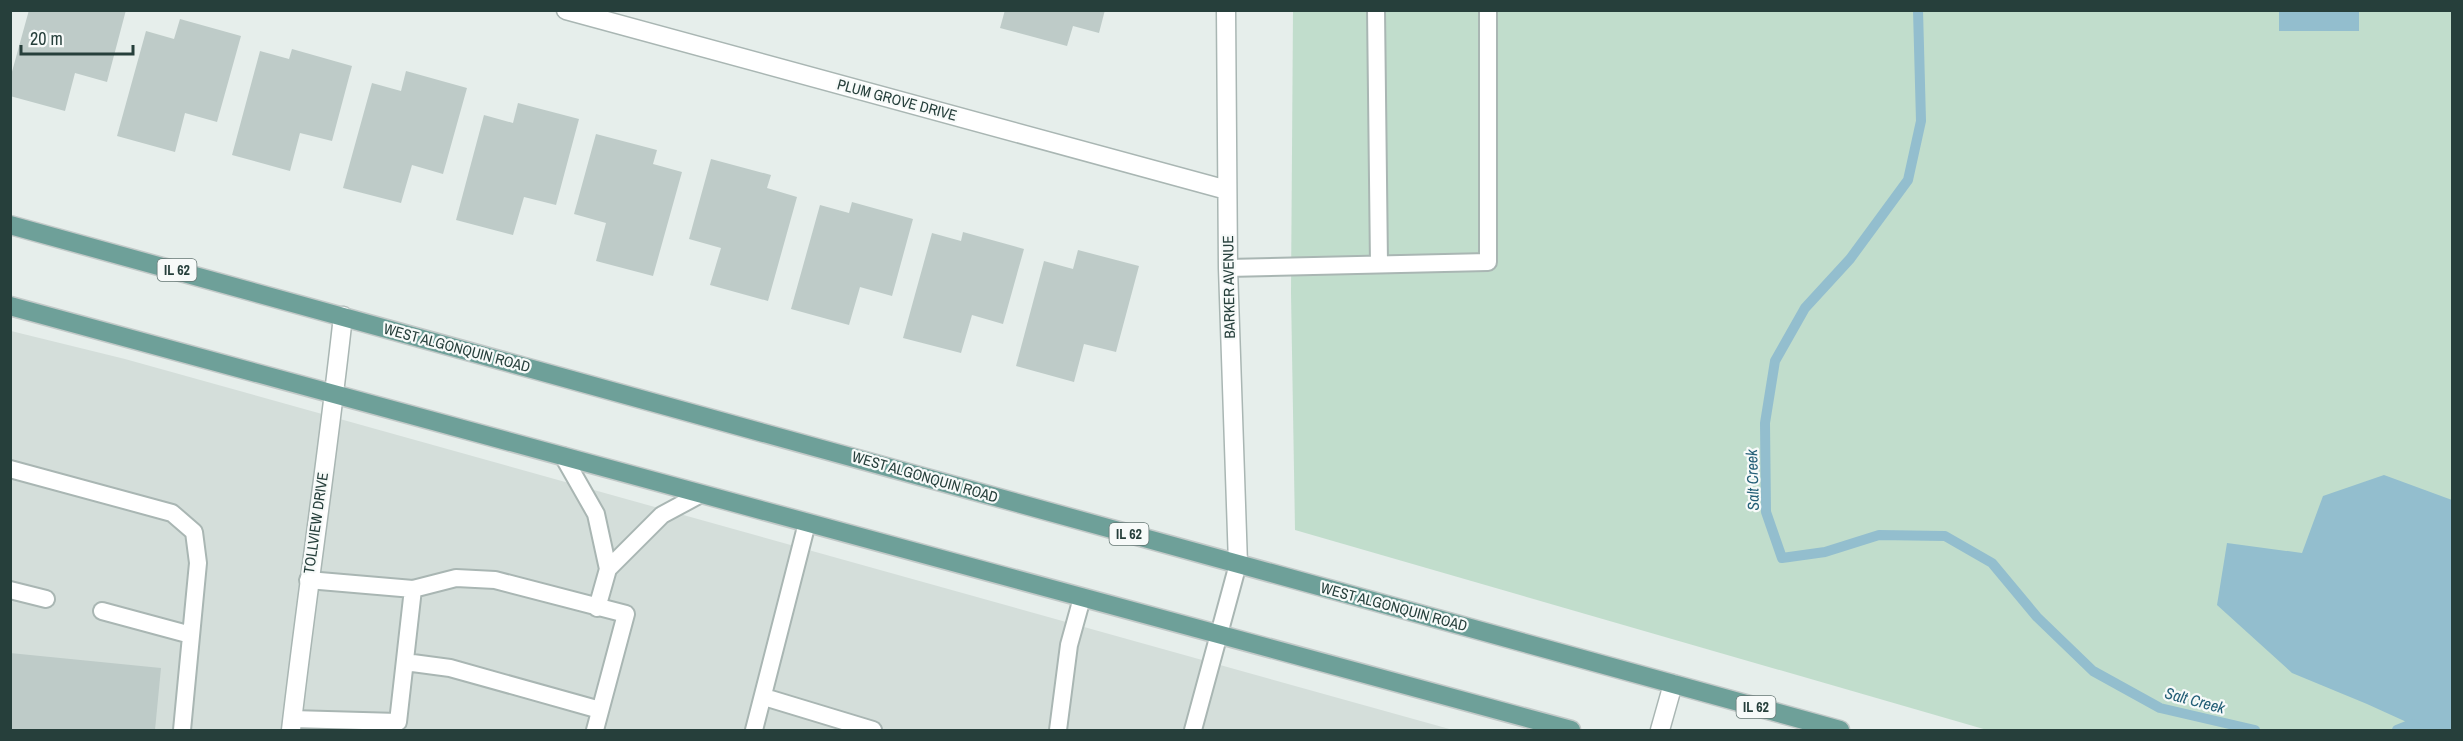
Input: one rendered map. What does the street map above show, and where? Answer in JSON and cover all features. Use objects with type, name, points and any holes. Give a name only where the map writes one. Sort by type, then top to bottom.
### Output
[{"type":"main road","name":"WEST ALGONQUIN ROAD","points":[[10,225],[1840,730]]},
{"type":"main road","points":[[10,306],[1571,730]]},
{"type":"street","name":"PLUM GROVE DRIVE","points":[[566,10],[1227,190]]},
{"type":"street","name":"BARKER AVENUE","points":[[1226,10],[1228,268],[1238,564]]},
{"type":"street","name":"TOLLVIEW DRIVE","points":[[292,725],[308,580],[335,394],[343,316]]},
{"type":"street","points":[[1660,730],[1673,684]]},
{"type":"lane","points":[[1376,10],[1379,264]]},
{"type":"lane","points":[[1228,268],[1488,262],[1488,10]]},
{"type":"lane","points":[[563,456],[596,514],[608,569],[597,608]]},
{"type":"lane","points":[[10,469],[172,513],[194,532],[198,563],[182,730]]},
{"type":"lane","points":[[608,569],[662,515],[701,494]]},
{"type":"lane","points":[[754,730],[807,523]]},
{"type":"lane","points":[[1193,730],[1238,564]]},
{"type":"lane","points":[[308,580],[413,589],[456,578],[495,580],[626,614],[595,730]]},
{"type":"lane","points":[[292,725],[397,726],[413,589]]},
{"type":"lane","points":[[10,590],[46,599]]},
{"type":"lane","points":[[1058,730],[1069,645],[1082,598]]},
{"type":"lane","points":[[102,611],[192,636]]},
{"type":"lane","points":[[405,662],[450,668],[600,710]]},
{"type":"lane","points":[[764,697],[873,730]]},
{"type":"shaded area","points":[[11,331],[125,359],[1453,730],[11,730]]},
{"type":"green space","points":[[1293,11],[2452,11],[2452,730],[1987,730],[1295,530],[1291,293]]},
{"type":"water","points":[[2279,11],[2359,11],[2359,31],[2279,31]]},
{"type":"water","points":[[2384,475],[2452,500],[2452,730],[2419,730],[2367,704],[2292,673],[2217,605],[2227,543],[2302,553],[2323,496]]},
{"type":"building","points":[[29,10],[126,10],[107,82],[75,73],[65,111],[10,96],[10,79]]},
{"type":"building","points":[[1005,10],[1105,10],[1099,33],[1073,26],[1067,46],[1000,28]]},
{"type":"building","points":[[180,19],[241,36],[217,122],[185,113],[175,152],[117,136],[146,31],[174,39]]},
{"type":"building","points":[[292,49],[352,66],[332,141],[300,133],[290,171],[232,155],[260,51],[289,59]]},
{"type":"building","points":[[406,71],[467,88],[443,174],[412,165],[401,203],[343,188],[372,83],[401,91]]},
{"type":"building","points":[[518,103],[579,119],[556,205],[524,197],[513,235],[456,220],[484,115],[513,123]]},
{"type":"building","points":[[596,134],[657,150],[653,164],[682,172],[653,276],[596,261],[606,223],[574,214]]},
{"type":"building","points":[[711,159],[771,175],[767,188],[797,197],[768,301],[710,285],[721,248],[689,239]]},
{"type":"building","points":[[852,202],[913,219],[892,296],[860,287],[849,325],[791,309],[820,205],[849,213]]},
{"type":"building","points":[[963,232],[1024,249],[1003,324],[972,315],[961,353],[903,338],[932,233],[961,241]]},
{"type":"building","points":[[1078,250],[1139,266],[1116,352],[1084,344],[1074,382],[1016,366],[1044,261],[1073,269]]},
{"type":"building","points":[[10,653],[161,668],[155,730],[10,730]]},
{"type":"waterway","name":"Salt Creek","points":[[1918,10],[1921,121],[1908,180],[1850,259],[1805,308],[1775,361],[1765,423],[1766,512],[1782,558],[1825,552],[1879,535],[1945,536],[1992,563],[2037,617],[2093,671],[2160,708],[2255,730]]},
{"type":"waterway","name":"Salt Creek","points":[[2397,730],[2412,724],[2419,730]]}]
